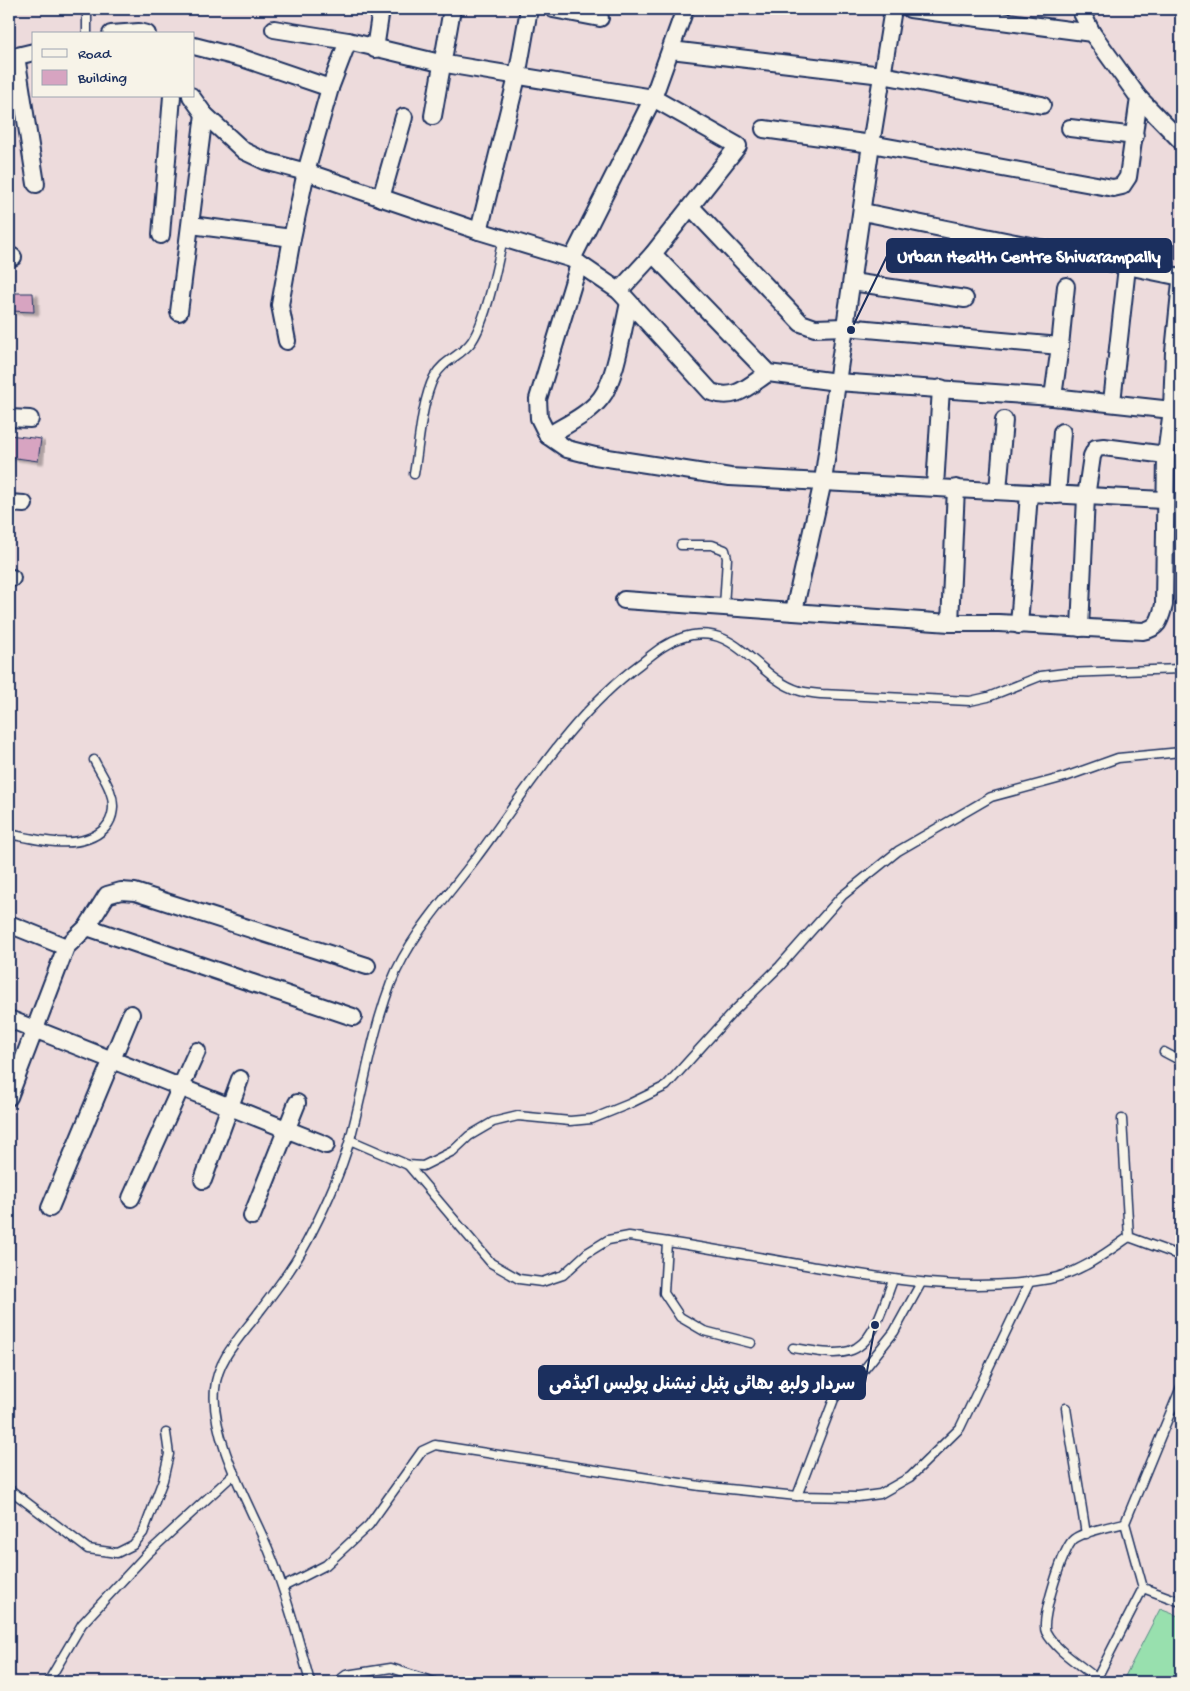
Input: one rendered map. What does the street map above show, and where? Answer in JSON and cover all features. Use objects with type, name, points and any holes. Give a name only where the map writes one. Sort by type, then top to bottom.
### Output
[{"type":"street","points":[[375,49],[381,9]]},
{"type":"street","points":[[433,116],[440,63],[452,9]]},
{"type":"street","points":[[479,231],[517,77],[529,9]]},
{"type":"street","points":[[552,9],[600,18]]},
{"type":"street","points":[[685,9],[653,98],[576,261],[538,399],[539,418],[548,436],[567,449],[595,456],[730,477],[1164,500]]},
{"type":"street","points":[[794,611],[823,481],[863,212],[871,144],[894,9]]},
{"type":"street","points":[[910,9],[1092,33]]},
{"type":"street","points":[[1080,9],[1092,33],[1139,98],[1181,140]]},
{"type":"street","points":[[274,28],[348,41],[375,49],[440,63],[653,98],[738,146],[653,254],[624,297],[611,376],[601,398],[588,411],[548,436]]},
{"type":"street","points":[[287,341],[280,305],[292,238],[306,172],[330,88],[348,41]]},
{"type":"street","points":[[195,46],[246,60],[330,88]]},
{"type":"street","points":[[671,50],[882,75],[1042,105]]},
{"type":"street","points":[[32,52],[12,57],[36,184]]},
{"type":"street","points":[[161,235],[172,98]]},
{"type":"street","points":[[192,98],[204,114],[244,151],[265,161],[306,172],[479,231],[576,261],[624,297],[711,392],[724,397],[737,394],[768,373]]},
{"type":"street","points":[[764,129],[871,144],[1113,188],[1122,186],[1128,178],[1139,98]]},
{"type":"street","points":[[179,312],[204,114]]},
{"type":"street","points":[[381,198],[404,117]]},
{"type":"street","points":[[1070,128],[1134,136]]},
{"type":"street","points":[[691,207],[801,323],[815,328],[845,327],[1060,346]]},
{"type":"street","points":[[863,212],[1181,277]]},
{"type":"street","points":[[191,225],[292,238]]},
{"type":"street","points":[[653,254],[768,373],[837,382],[1053,397],[1176,410]]},
{"type":"street","points":[[1112,402],[1127,267]]},
{"type":"street","points":[[852,282],[966,299]]},
{"type":"street","points":[[624,600],[950,623],[1143,631],[1153,629],[1159,624],[1164,605],[1166,455],[1176,410],[1181,282]]},
{"type":"street","points":[[1053,397],[1066,286]]},
{"type":"street","points":[[935,487],[941,388]]},
{"type":"street","points":[[9,418],[30,419]]},
{"type":"street","points":[[998,491],[1004,420]]},
{"type":"street","points":[[1057,495],[1062,432]]},
{"type":"street","points":[[1080,628],[1086,497],[1092,456],[1096,448],[1104,447],[1166,455]]},
{"type":"street","points":[[950,623],[956,488]]},
{"type":"street","points":[[1019,625],[1029,494]]},
{"type":"street","points":[[9,1097],[66,947],[87,927],[107,895],[121,891],[135,892],[367,966]]},
{"type":"street","points":[[9,924],[66,947]]},
{"type":"street","points":[[87,927],[353,1016]]},
{"type":"street","points":[[50,1208],[131,1014]]},
{"type":"street","points":[[9,1019],[326,1145]]},
{"type":"street","points":[[131,1198],[179,1087],[197,1051]]},
{"type":"street","points":[[203,1180],[240,1080]]},
{"type":"street","points":[[252,1216],[297,1103]]},
{"type":"lane","points":[[86,9],[86,32]]},
{"type":"lane","points":[[414,474],[427,398],[434,378],[445,362],[460,353],[472,340],[488,300],[503,238]]},
{"type":"lane","points":[[681,545],[712,545],[725,550],[727,558],[724,607]]},
{"type":"lane","points":[[310,1682],[283,1587],[235,1474],[215,1419],[215,1387],[222,1361],[306,1245],[336,1184],[350,1140],[371,1047],[392,980],[420,929],[476,858],[544,762],[614,683],[663,647],[677,639],[696,634],[714,635],[733,644],[780,681],[799,691],[970,701],[988,697],[1026,681],[1057,674],[1181,669]]},
{"type":"lane","points":[[350,1140],[408,1165],[423,1166],[442,1158],[453,1151],[469,1136],[493,1122],[518,1116],[570,1121],[592,1119],[629,1104],[666,1086],[733,1012],[780,966],[842,896],[898,851],[991,797],[1066,777],[1118,758],[1181,752]]},
{"type":"lane","points":[[9,834],[41,840],[74,842],[96,837],[110,823],[114,810],[111,792],[94,760]]},
{"type":"lane","points":[[1164,1052],[1181,1061]]},
{"type":"lane","points":[[1122,1119],[1129,1237]]},
{"type":"lane","points":[[408,1165],[491,1263],[519,1279],[542,1282],[563,1275],[587,1253],[608,1240],[629,1236],[893,1280],[945,1286],[1050,1279],[1094,1261],[1129,1237]]},
{"type":"lane","points":[[1129,1237],[1181,1256]]},
{"type":"lane","points":[[667,1242],[664,1293],[680,1317],[704,1331],[751,1343]]},
{"type":"lane","points":[[793,1348],[844,1352],[863,1343],[872,1330],[893,1280]]},
{"type":"lane","points":[[283,1587],[326,1565],[369,1525],[422,1451],[435,1445],[700,1486],[797,1496],[858,1497],[880,1494],[898,1486],[935,1454],[960,1428],[1030,1281]]},
{"type":"lane","points":[[797,1496],[834,1399],[845,1386],[859,1376],[894,1332],[921,1283]]},
{"type":"lane","points":[[1125,1522],[1074,1539],[1067,1549],[1045,1615],[1045,1630],[1052,1641],[1096,1680],[1143,1588],[1125,1522],[1181,1387]]},
{"type":"lane","points":[[1066,1408],[1086,1534]]},
{"type":"lane","points":[[9,1489],[88,1549],[117,1553],[132,1545],[143,1534],[163,1480],[168,1454],[166,1433]]},
{"type":"lane","points":[[48,1682],[82,1624],[147,1554],[235,1474]]},
{"type":"lane","points":[[1143,1588],[1181,1602]]},
{"type":"lane","points":[[337,1682],[346,1675],[391,1668],[434,1682]]},
{"type":"green space","points":[[1160,1609],[1181,1617],[1181,1682],[1122,1682]]},
{"type":"building","points":[[11,293],[33,293],[34,312],[11,311]]},
{"type":"building","points":[[9,435],[41,439],[38,461],[9,457]]},
{"type":"place","name":"Urban Health Centre Shivarampally","points":[[851,330]]},
{"type":"place","name":"سردار ولبھ بھائی پٹیل نیشنل پولیس اکیڈمی","points":[[875,1325]]}]
